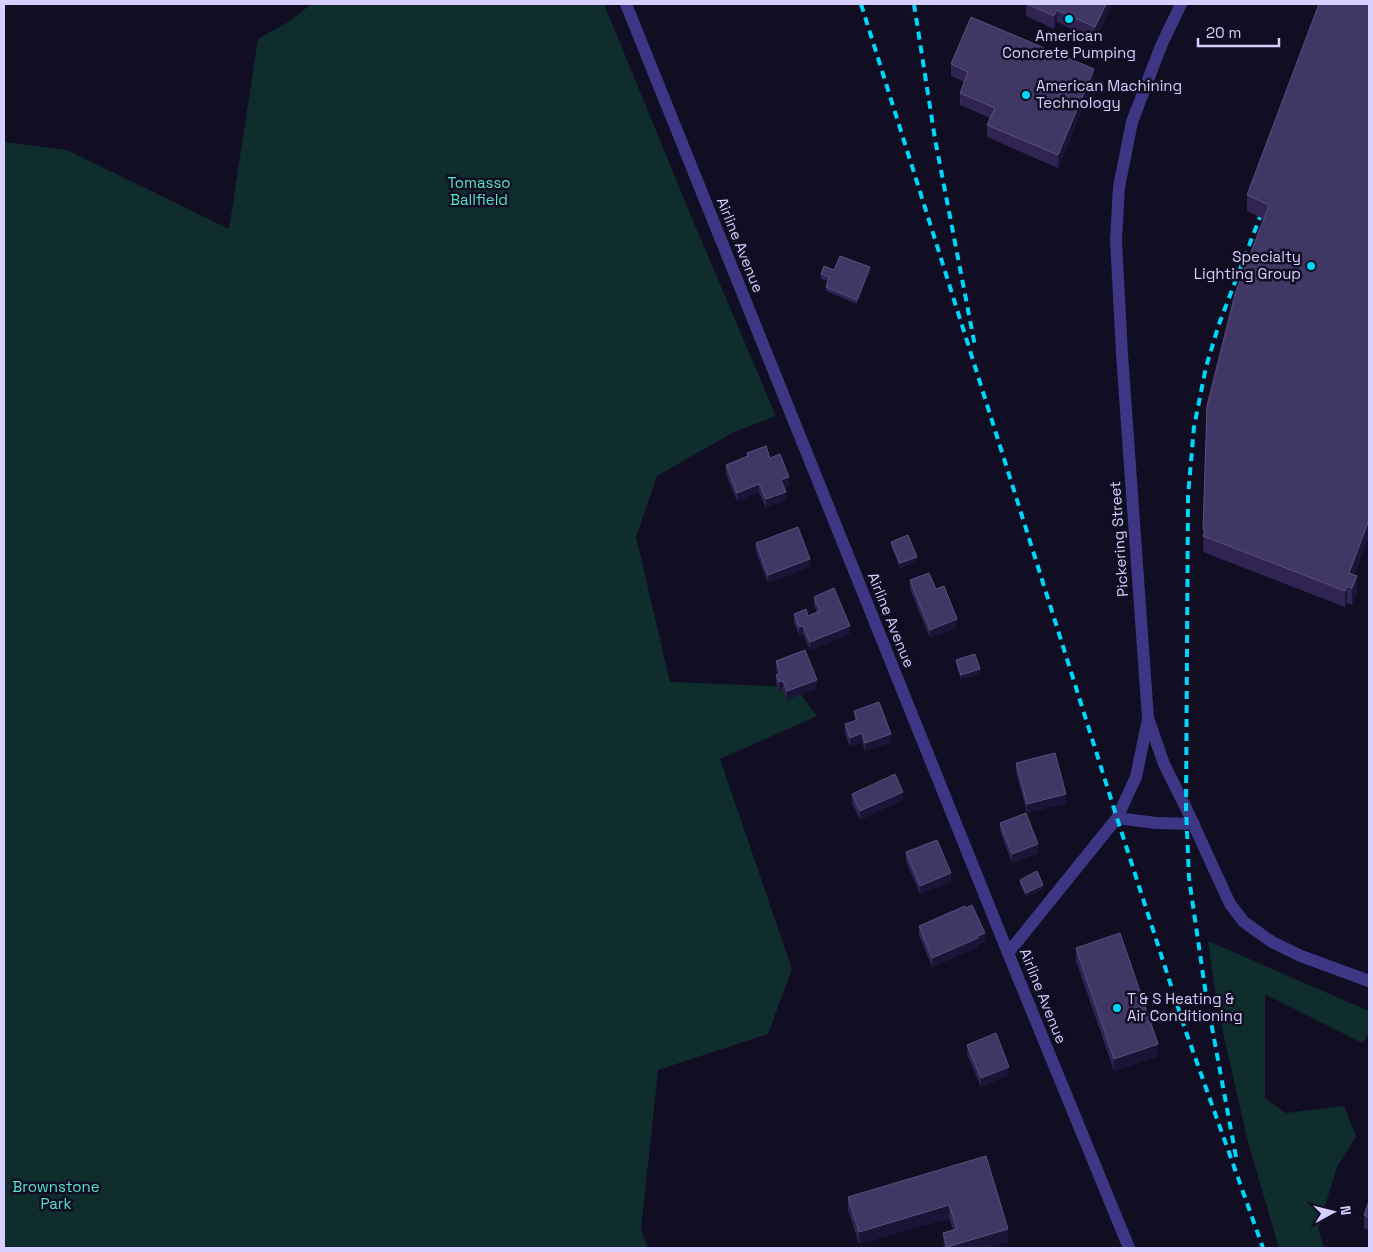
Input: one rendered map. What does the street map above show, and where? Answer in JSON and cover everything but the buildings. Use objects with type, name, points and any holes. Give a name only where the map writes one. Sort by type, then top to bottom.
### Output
[{"type":"street","name":"Airline Avenue","points":[[626,4],[1008,953],[1129,1248]]},
{"type":"street","name":"Pickering Street","points":[[1181,4],[1161,46],[1132,122],[1119,187],[1116,231],[1123,364],[1148,718],[1164,764],[1194,824],[1230,904],[1244,922],[1272,942],[1369,981]]},
{"type":"street","points":[[1008,953],[1117,818],[1136,777],[1148,718]]},
{"type":"street","points":[[1117,818],[1156,823],[1194,824]]},
{"type":"green space","points":[[311,4],[604,4],[776,416],[734,432],[657,476],[636,537],[670,682],[795,687],[817,716],[720,759],[792,969],[768,1034],[658,1070],[641,1230],[648,1248],[4,1248],[4,142],[67,150],[229,229],[258,39],[290,21]]},
{"type":"green space","points":[[1208,941],[1369,1011],[1369,1034],[1362,1043],[1265,994],[1265,1098],[1286,1113],[1344,1106],[1356,1136],[1337,1167],[1318,1228],[1324,1248],[1279,1248],[1248,1142],[1218,1010]]},
{"type":"railway","points":[[861,4],[1185,1029],[1263,1248]]},
{"type":"railway","points":[[914,4],[935,139],[975,346]]},
{"type":"railway","points":[[1236,1157],[1206,995],[1189,878],[1186,808],[1188,496],[1194,427],[1206,367],[1219,324],[1260,217]]},
{"type":"place","name":"American Concrete Pumping","points":[[1069,19]]},
{"type":"place","name":"American Machining Technology","points":[[1026,95]]},
{"type":"place","name":"Specialty Lighting Group","points":[[1311,266]]},
{"type":"place","name":"T & S Heating & Air Conditioning","points":[[1117,1008]]},
{"type":"park label","name":"Tomasso Ballfield","points":[[479,192]]},
{"type":"park label","name":"Brownstone Park","points":[[56,1196]]}]
